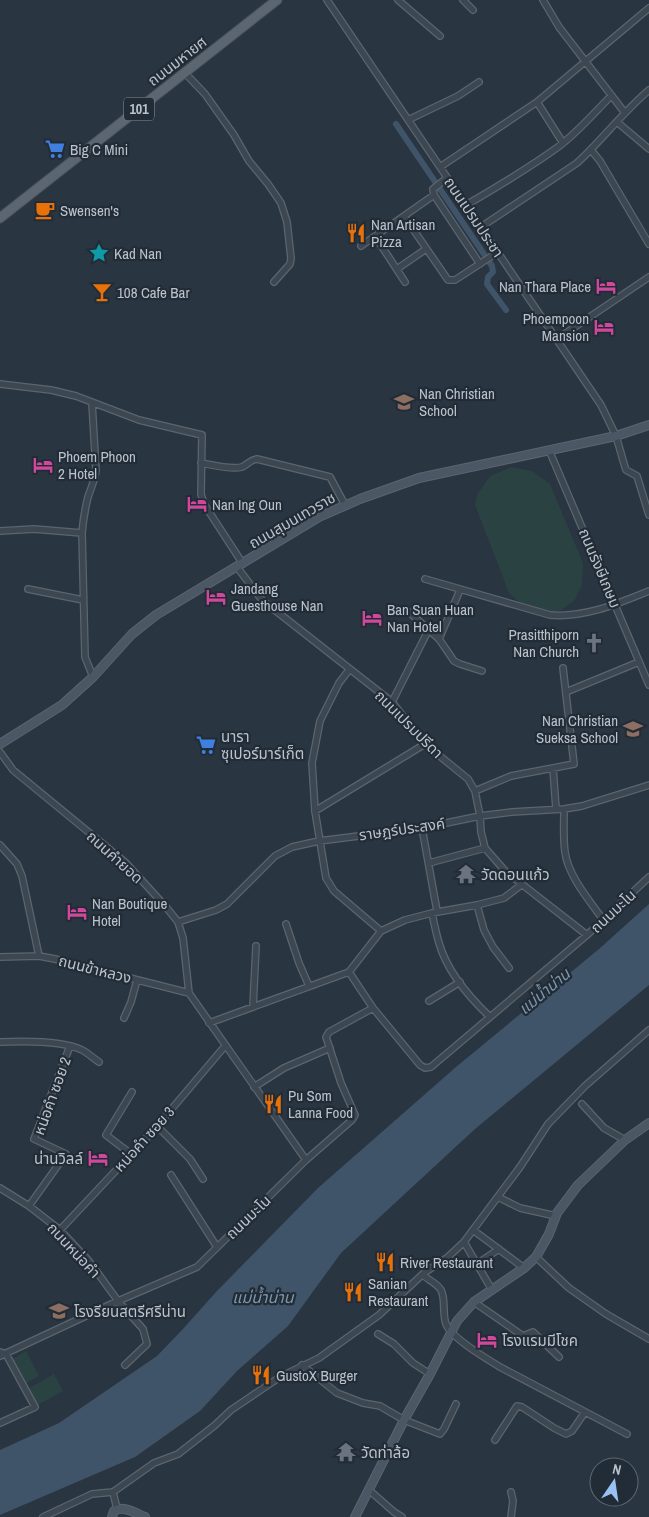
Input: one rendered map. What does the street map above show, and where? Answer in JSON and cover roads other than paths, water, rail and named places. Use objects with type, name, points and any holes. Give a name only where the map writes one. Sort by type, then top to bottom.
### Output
[{"type":"main road","name":"ถนนมหายศ","points":[[0,218],[277,0]]},
{"type":"street","name":"ถนนเปรมประชา","points":[[327,0],[601,405],[616,436],[626,470],[637,476],[646,494],[649,515]]},
{"type":"street","points":[[398,0],[440,36]]},
{"type":"street","points":[[463,0],[472,10]]},
{"type":"street","points":[[543,0],[559,27],[586,61],[610,96],[625,113]]},
{"type":"street","points":[[440,167],[537,102],[649,8]]},
{"type":"street","points":[[185,73],[205,94],[234,134],[248,162],[268,184],[281,203],[287,222],[291,258],[290,264],[274,282]]},
{"type":"street","points":[[408,120],[458,96],[479,82]]},
{"type":"street","points":[[481,227],[577,163],[649,90]]},
{"type":"street","points":[[466,205],[497,187],[562,143],[610,96]]},
{"type":"street","points":[[537,102],[562,143]]},
{"type":"street","points":[[617,122],[649,149]]},
{"type":"street","points":[[591,150],[600,161],[649,244]]},
{"type":"street","points":[[361,246],[404,216],[434,192],[447,178]]},
{"type":"street","points":[[434,192],[480,264]]},
{"type":"street","points":[[404,216],[448,280],[455,280],[498,252]]},
{"type":"street","points":[[375,236],[405,282]]},
{"type":"street","points":[[397,270],[426,249]]},
{"type":"street","points":[[557,339],[649,277]]},
{"type":"street","points":[[0,384],[51,390],[76,396],[92,403],[96,470],[88,496],[82,533],[85,657],[93,677]]},
{"type":"street","name":"ถนนเปรมปรีดา","points":[[92,403],[139,420],[202,435],[201,494],[204,504],[262,600],[392,702],[425,744],[468,779],[475,791],[485,848]]},
{"type":"street","name":"ถนนสุมนเทวราช","points":[[0,744],[62,705],[93,677],[132,634],[156,615],[319,517],[345,505],[419,478],[616,436],[649,425]]},
{"type":"street","name":"ถนนรังษีเกษม","points":[[549,450],[616,604],[649,686]]},
{"type":"street","points":[[201,463],[235,468],[257,459],[330,476],[345,505]]},
{"type":"street","points":[[0,531],[34,529],[82,533]]},
{"type":"street","points":[[425,579],[550,615],[566,616],[581,614],[616,604],[649,591]]},
{"type":"street","points":[[28,589],[83,600]]},
{"type":"street","points":[[439,639],[460,590]]},
{"type":"street","points":[[409,612],[439,639],[454,661],[482,672]]},
{"type":"street","points":[[392,702],[428,630]]},
{"type":"street","points":[[566,692],[639,662]]},
{"type":"street","points":[[475,791],[510,776],[574,764],[563,668]]},
{"type":"street","points":[[350,670],[339,683],[320,721],[312,763],[315,811],[326,878],[334,891],[381,931]]},
{"type":"street","points":[[315,811],[425,744]]},
{"type":"street","name":"ถนนคำยอด","points":[[0,752],[13,770],[125,862],[178,922],[183,938],[189,993],[306,1160]]},
{"type":"street","points":[[553,768],[556,809]]},
{"type":"street","name":"ราษฎร์ประสงค์","points":[[178,922],[216,910],[227,904],[275,856],[292,847],[319,841],[422,828],[480,816],[582,806],[649,785]]},
{"type":"street","points":[[564,809],[565,855],[574,877],[586,897],[604,920]]},
{"type":"street","points":[[422,828],[429,863],[439,945],[449,966],[472,999],[490,1017]]},
{"type":"street","points":[[0,845],[17,864],[22,876],[39,956]]},
{"type":"street","points":[[209,1023],[349,972],[381,931],[406,920],[434,912],[477,905],[504,898],[522,885],[506,872],[485,848],[429,863]]},
{"type":"street","name":"ถนนมะโน","points":[[522,885],[587,935],[649,877]]},
{"type":"street","points":[[477,905],[484,930],[509,968]]},
{"type":"street","points":[[286,924],[309,986]]},
{"type":"street","points":[[349,972],[373,1008],[420,1065],[426,1068],[431,1067],[587,935]]},
{"type":"street","points":[[253,1007],[256,946]]},
{"type":"street","name":"ถนนข้าหลวง","points":[[0,957],[39,956],[189,993]]},
{"type":"street","points":[[124,1018],[137,980]]},
{"type":"street","points":[[429,1001],[460,982]]},
{"type":"street","points":[[254,1087],[284,1068],[330,1048],[326,1037],[328,1032],[373,1008]]},
{"type":"street","points":[[43,1517],[92,1494],[113,1492],[154,1462],[178,1454],[231,1410],[280,1377],[319,1358],[379,1315],[423,1275],[464,1242],[520,1168],[548,1124],[585,1086],[649,1030]]},
{"type":"street","points":[[0,1042],[48,1042],[70,1046],[82,1050],[98,1062]]},
{"type":"street","name":"หน่อคำ ซอย 2","points":[[29,1206],[66,1154],[34,1139],[70,1046]]},
{"type":"street","name":"หน่อคำ ซอย 3","points":[[60,1230],[157,1126],[225,1046]]},
{"type":"street","name":"ถนนมะโน","points":[[2,1354],[197,1267],[306,1160],[352,1120],[355,1115],[341,1083],[330,1048]]},
{"type":"street","points":[[131,1154],[106,1135],[132,1092]]},
{"type":"street","points":[[582,1104],[604,1128],[625,1140]]},
{"type":"street","points":[[355,1517],[457,1321],[474,1302],[524,1268],[536,1257],[549,1234],[556,1216],[578,1185],[625,1140],[647,1124],[649,1116]]},
{"type":"street","points":[[157,1126],[190,1159],[203,1179]]},
{"type":"street","points":[[172,1175],[217,1247]]},
{"type":"street","name":"ถนนหน่อคำ","points":[[0,1188],[29,1206],[60,1230],[89,1261],[118,1301],[143,1329],[147,1344],[125,1365]]},
{"type":"street","points":[[498,1197],[520,1208],[556,1216]]},
{"type":"street","points":[[473,1230],[524,1268]]},
{"type":"street","points":[[464,1242],[492,1290]]},
{"type":"street","points":[[477,1264],[498,1249]]},
{"type":"street","points":[[536,1257],[569,1288],[606,1314],[649,1339]]},
{"type":"street","points":[[423,1275],[441,1290],[446,1324],[451,1333],[494,1363],[627,1434]]},
{"type":"street","points":[[474,1302],[523,1336],[533,1332],[559,1358]]},
{"type":"street","points":[[378,1334],[394,1344],[413,1363],[430,1374]]},
{"type":"street","points":[[0,1423],[35,1407],[2,1354]]},
{"type":"street","points":[[302,1365],[337,1393],[363,1403],[380,1406],[404,1420],[440,1434],[456,1404]]},
{"type":"street","points":[[495,1440],[517,1406],[522,1407],[566,1434],[572,1431],[585,1412]]},
{"type":"street","points":[[369,1490],[402,1517]]},
{"type":"street","points":[[113,1492],[117,1509]]},
{"type":"street","points":[[511,1492],[511,1517]]},
{"type":"street","points":[[112,1517],[114,1511],[124,1508],[145,1517]]},
{"type":"water","name":"แม่น้ำน่าน","points":[[649,904],[649,985],[475,1129],[341,1253],[288,1326],[237,1371],[200,1411],[135,1457],[0,1515],[0,1450],[59,1423],[157,1356],[216,1292],[318,1188],[456,1067],[599,949]]},
{"type":"waterway","points":[[396,124],[492,266],[493,272],[488,277],[487,284],[506,310]]},
{"type":"place","name":"Big C Mini","points":[[55,149]]},
{"type":"place","name":"Swensen's","points":[[45,210]]},
{"type":"place","name":"Nan Artisan Pizza","points":[[356,233]]},
{"type":"place","name":"Kad Nan","points":[[99,253]]},
{"type":"place","name":"Nan Thara Place","points":[[606,286]]},
{"type":"place","name":"108 Cafe Bar","points":[[102,292]]},
{"type":"place","name":"Phoempoon Mansion","points":[[604,327]]},
{"type":"place","name":"Nan Christian School","points":[[404,402]]},
{"type":"place","name":"Phoem Phoon 2 Hotel","points":[[43,465]]},
{"type":"place","name":"Nan Ing Oun","points":[[197,504]]},
{"type":"place","name":"Jandang Guesthouse Nan","points":[[216,597]]},
{"type":"place","name":"Ban Suan Huan Nan Hotel","points":[[372,618]]},
{"type":"place","name":"Prasitthiporn Nan Church","points":[[594,643]]},
{"type":"place","name":"Nan Christian Sueksa School","points":[[633,729]]},
{"type":"place","name":"นารา ซุเปอร์มาร์เก็ต","points":[[206,745]]},
{"type":"place","name":"วัดดอนแก้ว","points":[[466,874]]},
{"type":"place","name":"Nan Boutique Hotel","points":[[77,912]]},
{"type":"place","name":"Pu Som Lanna Food","points":[[273,1104]]},
{"type":"place","name":"น่านวิลล์","points":[[98,1158]]},
{"type":"place","name":"River Restaurant","points":[[385,1262]]},
{"type":"place","name":"Sanian Restaurant","points":[[353,1292]]},
{"type":"place","name":"โรงรียนสตรีศรีน่าน","points":[[59,1311]]},
{"type":"place","name":"โรงแรมมีโชค","points":[[487,1340]]},
{"type":"place","name":"GustoX Burger","points":[[261,1375]]},
{"type":"place","name":"วัดท่าล้อ","points":[[346,1452]]}]
